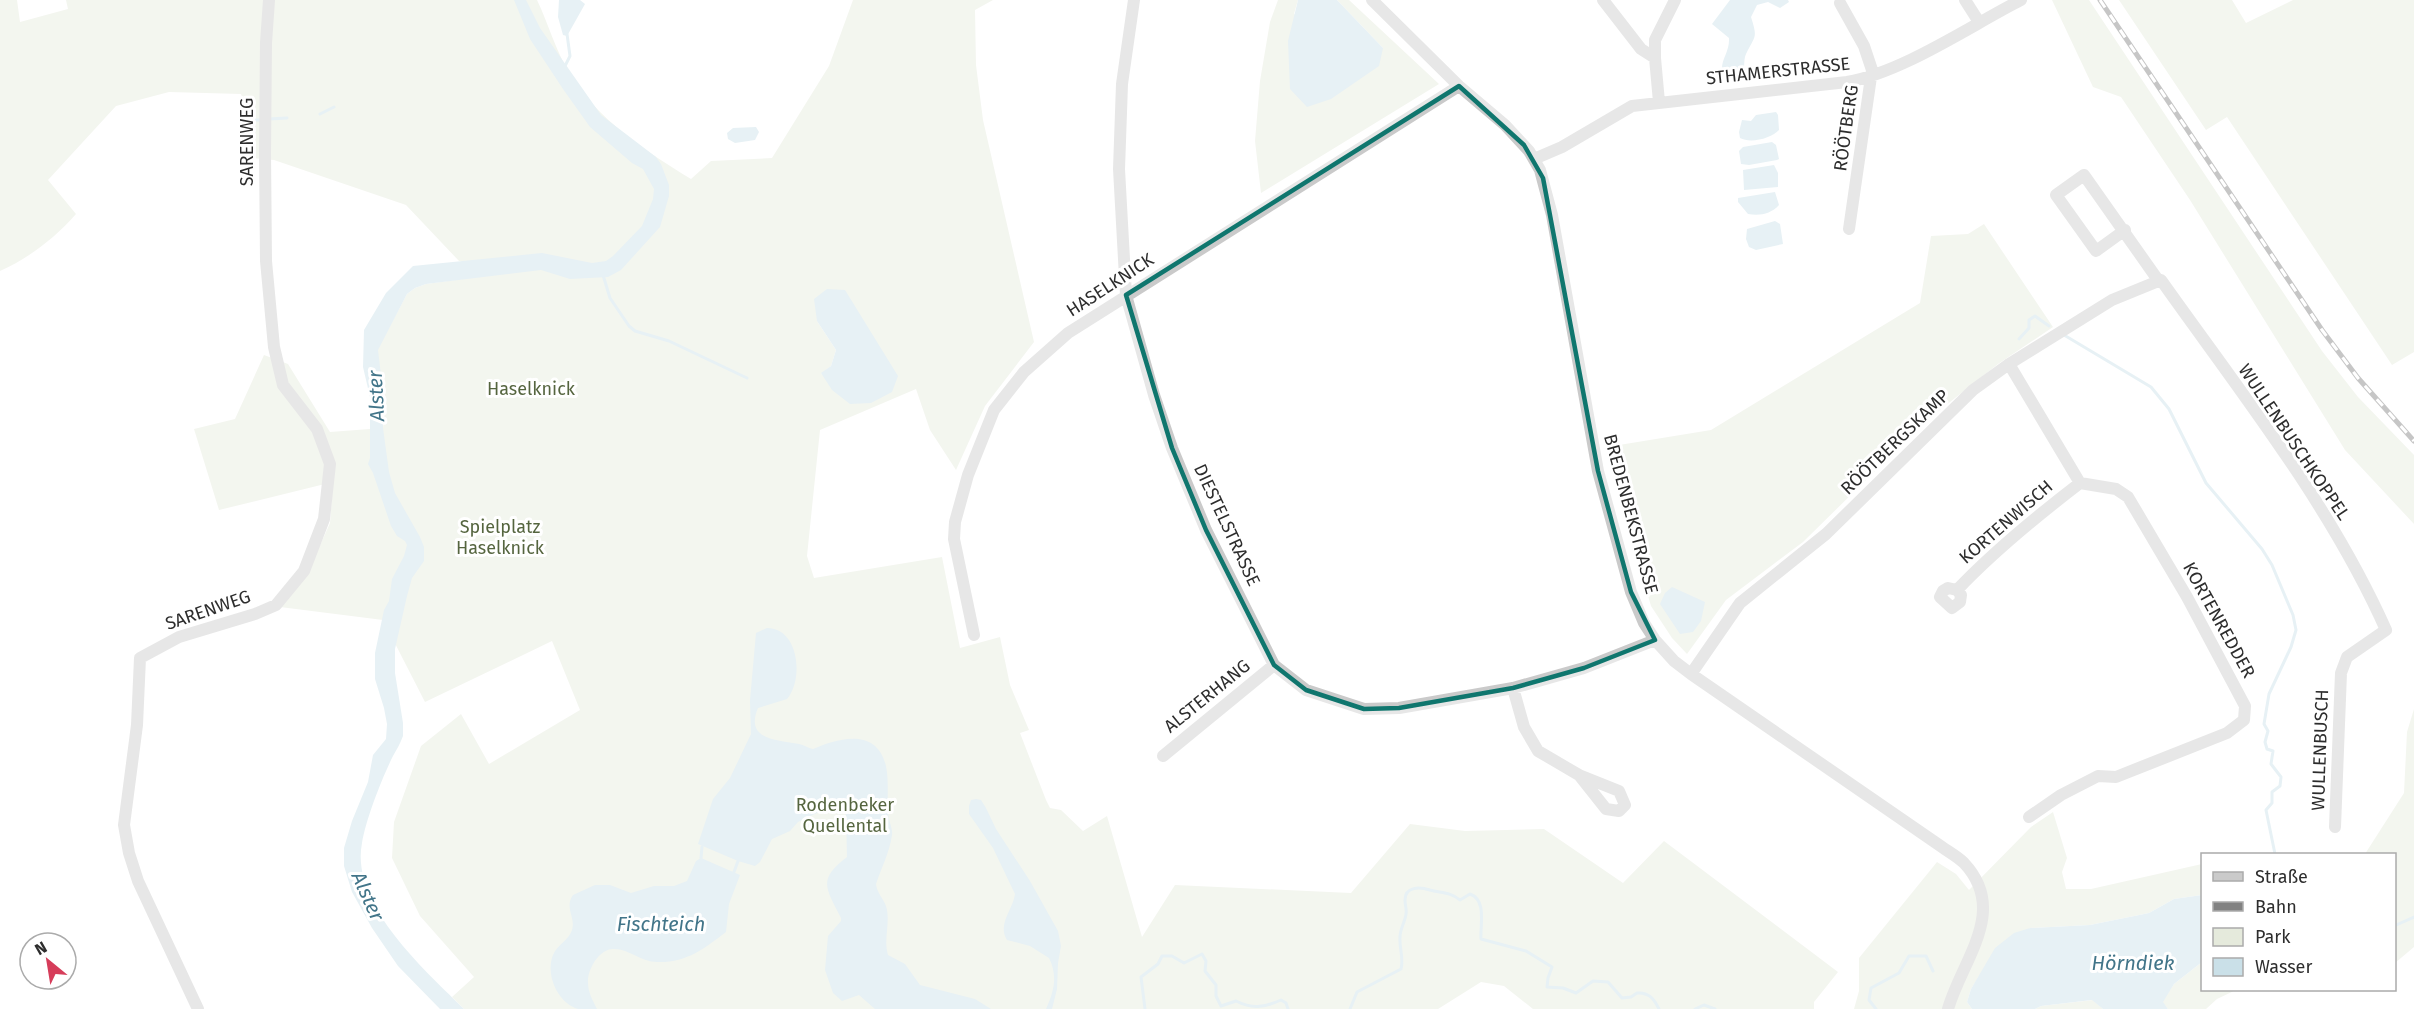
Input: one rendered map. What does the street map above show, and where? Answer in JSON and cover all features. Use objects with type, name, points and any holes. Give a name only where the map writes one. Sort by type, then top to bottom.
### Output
[{"type":"street","name":"SARENWEG","points":[[198,1009],[138,881],[125,836],[125,819],[137,725],[140,658],[179,637],[255,614],[276,605],[304,571],[324,519],[330,464],[317,429],[283,385],[274,347],[266,261],[265,121],[269,0]]},
{"type":"street","name":"DIESTELSTRASSE","points":[[1134,0],[1122,84],[1119,169],[1126,295],[1172,448],[1206,530],[1274,665],[1306,690],[1364,709],[1399,708],[1513,688],[1584,668],[1655,640]]},
{"type":"street","name":"BREDENBEKSTRASSE","points":[[1372,0],[1460,86],[1505,125],[1534,159],[1543,178],[1552,215],[1598,471],[1631,592],[1644,623],[1655,640],[1674,661],[1691,674],[1964,862],[1981,889],[1984,909],[1983,925],[1960,974],[1948,1009]]},
{"type":"street","points":[[1603,0],[1641,49],[1655,58]]},
{"type":"street","points":[[1659,102],[1654,40],[1675,0]]},
{"type":"street","points":[[1965,0],[1979,22]]},
{"type":"street","name":"STHAMERSTRASSE","points":[[1534,159],[1562,147],[1627,108],[1659,102],[1847,82],[1872,76],[1909,60],[2021,0]]},
{"type":"street","name":"RÖÖTBERG","points":[[1840,3],[1864,46],[1871,63],[1872,76],[1849,229]]},
{"type":"street","name":"HASELKNICK","points":[[974,635],[958,564],[954,539],[955,522],[968,475],[994,410],[1024,372],[1068,333],[1460,86]]},
{"type":"street","name":"WULLENBUSCHKOPPEL","points":[[2125,230],[2096,251],[2056,195],[2084,175],[2125,230],[2296,470],[2364,582],[2386,630],[2347,657],[2341,673]]},
{"type":"street","name":"RÖÖTBERGSKAMP","points":[[1691,674],[1740,603],[1826,534],[1973,390],[2009,364],[2112,300],[2160,280]]},
{"type":"street","points":[[2009,364],[2080,483]]},
{"type":"street","name":"KORTENWISCH","points":[[1957,590],[1982,563],[2014,535],[2080,483]]},
{"type":"street","name":"KORTENREDDER","points":[[2029,817],[2061,795],[2098,776],[2116,777],[2227,733],[2244,720],[2245,706],[2242,698],[2187,597],[2128,497],[2116,489],[2080,483]]},
{"type":"street","name":"ALSTERHANG","points":[[1163,756],[1274,665]]},
{"type":"street","name":"WULLENBUSCH","points":[[2336,827],[2341,673]]},
{"type":"street","points":[[1513,688],[1524,727],[1538,751],[1579,775]]},
{"type":"highlighted area","points":[[1459,86],[1524,145],[1543,178],[1598,471],[1631,592],[1655,640],[1584,668],[1513,688],[1399,708],[1364,709],[1306,690],[1274,665],[1206,530],[1172,448],[1126,295]]},
{"type":"green space","name":"Rodenbeker Quellental","points":[[0,0],[17,0],[20,22],[68,9],[66,0],[537,0],[564,64],[581,90],[608,120],[640,146],[691,179],[711,161],[772,158],[829,66],[853,0],[993,0],[975,10],[976,65],[983,120],[1034,342],[985,406],[956,470],[930,430],[916,389],[820,430],[807,556],[814,578],[942,557],[960,648],[1000,637],[1010,685],[1029,730],[1020,733],[1046,800],[1050,808],[1061,810],[1083,831],[1107,816],[1142,937],[1175,885],[1351,893],[1410,824],[1465,831],[1544,829],[1623,883],[1664,841],[1838,972],[1814,1002],[1814,1009],[1533,1009],[1504,986],[1481,982],[1438,1009],[464,1009],[452,997],[474,977],[420,916],[392,858],[394,822],[421,746],[461,714],[489,764],[580,710],[552,641],[425,702],[383,620],[280,607],[308,572],[330,523],[333,482],[219,510],[194,429],[235,419],[264,355],[288,364],[330,432],[383,428],[385,407],[377,350],[407,294],[426,284],[514,272],[459,261],[406,205],[274,160],[251,158],[250,131],[241,94],[169,92],[116,106],[48,180],[76,214],[41,247],[0,271]],"holes":[[[817,321],[891,392],[821,374],[831,366],[836,350]]]},
{"type":"green space","points":[[1278,0],[1298,0],[1294,14],[1383,48],[1337,0],[1349,0],[1439,84],[1261,193],[1255,141],[1260,81],[1270,22]]},
{"type":"green space","points":[[2052,0],[2089,0],[2322,351],[2358,397],[2414,455],[2414,524],[2345,450],[2190,200],[2121,97],[2093,87]]},
{"type":"green space","points":[[2119,0],[2232,0],[2246,23],[2293,0],[2414,0],[2414,352],[2392,365],[2227,117],[2206,130]]},
{"type":"green space","points":[[1984,224],[2053,327],[1998,364],[1926,421],[1803,542],[1726,600],[1687,654],[1672,638],[1651,606],[1613,446],[1711,430],[1920,303],[1931,236],[1968,234]]},
{"type":"green space","points":[[2414,709],[2414,947],[2396,962],[2396,853],[2366,853],[2404,793],[2407,732]]},
{"type":"green space","points":[[2053,812],[2067,858],[2062,872],[2066,889],[2091,889],[2201,864],[2201,895],[2174,899],[2149,913],[2090,925],[2030,928],[1987,964],[1971,989],[1967,1002],[1972,1009],[1854,1009],[1859,991],[1859,958],[1937,862],[1956,874],[1969,890],[2031,827]]},
{"type":"green space","points":[[2201,963],[2201,991],[2234,991],[2217,999],[2206,1009],[2168,1009],[2162,1002],[2174,984]]},
{"type":"green space","points":[[2093,1000],[2103,1009],[2035,1009],[2041,1006]]},
{"type":"water","name":"Alster","points":[[514,0],[526,0],[540,28],[601,115],[656,157],[669,185],[669,196],[660,227],[621,270],[608,277],[570,279],[541,270],[426,284],[407,294],[378,350],[383,392],[383,428],[389,472],[395,493],[424,547],[424,561],[412,578],[395,649],[395,673],[403,736],[371,811],[362,843],[361,866],[367,890],[394,935],[411,956],[464,1009],[440,1009],[398,966],[372,928],[352,892],[344,866],[344,848],[368,782],[373,755],[386,739],[387,724],[375,679],[375,653],[384,610],[389,601],[392,579],[407,545],[397,536],[391,526],[368,464],[370,458],[370,397],[363,367],[364,330],[386,293],[413,266],[542,253],[592,263],[606,261],[642,226],[653,199],[654,189],[643,169],[632,163],[590,127],[530,39]]},
{"type":"water","points":[[559,0],[580,0],[585,4],[567,36],[563,35],[558,17]]},
{"type":"water","points":[[1298,0],[1337,0],[1383,48],[1379,66],[1331,99],[1307,107],[1290,89],[1288,41]]},
{"type":"water","points":[[1730,0],[1788,0],[1789,2],[1780,8],[1768,2],[1757,5],[1751,17],[1754,37],[1745,57],[1743,79],[1737,81],[1726,80],[1723,74],[1722,64],[1729,38],[1712,24]]},
{"type":"water","points":[[1776,112],[1779,130],[1776,133],[1755,140],[1740,138],[1742,120],[1751,121],[1756,115]]},
{"type":"water","points":[[756,127],[759,132],[755,140],[735,143],[728,139],[727,133],[733,128]]},
{"type":"water","points":[[1772,142],[1776,145],[1779,159],[1749,165],[1741,164],[1739,151],[1743,147]]},
{"type":"water","points":[[1774,165],[1778,173],[1778,187],[1744,190],[1743,170]]},
{"type":"water","points":[[1775,192],[1779,205],[1765,214],[1748,214],[1738,202],[1738,198]]},
{"type":"water","points":[[1775,221],[1780,224],[1783,244],[1756,250],[1749,247],[1746,239],[1747,229]]},
{"type":"water","points":[[827,289],[845,290],[898,376],[892,392],[871,403],[850,404],[832,390],[821,373],[831,366],[836,350],[817,321],[814,299]]},
{"type":"water","points":[[1672,587],[1705,602],[1701,621],[1693,632],[1680,634],[1660,604],[1665,593]]},
{"type":"water","points":[[767,628],[778,630],[786,636],[792,645],[797,668],[796,679],[787,699],[758,708],[755,719],[760,733],[774,740],[813,749],[845,739],[866,741],[874,745],[886,766],[888,815],[892,835],[876,884],[886,906],[888,955],[905,964],[920,985],[975,999],[991,1009],[875,1009],[859,995],[842,1001],[833,993],[825,970],[828,936],[841,918],[828,892],[827,885],[831,872],[847,857],[846,815],[839,802],[829,804],[823,810],[798,822],[790,831],[772,839],[760,862],[755,866],[698,844],[713,799],[730,778],[751,734],[750,700],[756,633]]},
{"type":"water","points":[[971,800],[981,800],[986,808],[996,829],[1030,881],[1058,931],[1061,946],[1057,989],[1052,1009],[1046,1009],[1054,984],[1049,958],[1030,946],[1007,940],[1004,934],[1005,923],[1015,894],[993,848],[969,814]]},
{"type":"water","name":"Fischteich","points":[[701,858],[740,875],[729,904],[726,932],[694,954],[667,962],[645,960],[619,949],[603,952],[595,961],[588,978],[589,990],[597,1009],[578,1009],[565,1001],[559,995],[552,979],[551,963],[555,951],[572,930],[570,904],[573,895],[595,885],[610,885],[631,893],[654,886],[674,886],[687,881],[696,861]]},
{"type":"water","name":"Hörndiek","points":[[2201,895],[2201,963],[2174,984],[2163,1002],[2168,1009],[2103,1009],[2092,1000],[2041,1006],[2035,1009],[1972,1009],[1967,1002],[1971,989],[1995,948],[2014,933],[2030,928],[2090,925],[2149,913],[2174,899]]},
{"type":"waterway","points":[[564,68],[570,56],[567,34]]},
{"type":"waterway","points":[[320,114],[334,107]]},
{"type":"waterway","points":[[269,119],[287,118]]},
{"type":"waterway","points":[[249,120],[262,120]]},
{"type":"waterway","points":[[603,275],[610,298],[635,331],[669,341],[747,378]]},
{"type":"waterway","points":[[2019,339],[2029,328],[2029,320],[2035,316],[2049,326]]},
{"type":"waterway","points":[[2064,335],[2151,387],[2169,409],[2206,483],[2262,549],[2272,565],[2293,615],[2296,630],[2291,647],[2269,694],[2264,724],[2268,731],[2265,742],[2267,749],[2273,751],[2271,764],[2281,777],[2280,786],[2272,792],[2272,803],[2266,810],[2275,853]]},
{"type":"waterway","points":[[701,858],[702,847]]},
{"type":"waterway","points":[[734,872],[738,861]]},
{"type":"waterway","points":[[1350,1009],[1357,992],[1401,969],[1400,937],[1405,920],[1406,895],[1410,890],[1418,888],[1449,894],[1460,900],[1470,894],[1475,897],[1481,907],[1481,939],[1526,951],[1552,967],[1547,987],[1563,988],[1576,993],[1593,981],[1608,982],[1622,998],[1631,997],[1637,993],[1645,994],[1653,999],[1659,1009]]},
{"type":"waterway","points":[[2396,925],[2414,917]]},
{"type":"waterway","points":[[1145,1009],[1141,977],[1158,964],[1162,956],[1172,956],[1184,963],[1202,954],[1206,961],[1205,971],[1216,985],[1216,996],[1221,1006],[1236,1001],[1258,1007],[1281,1000],[1286,1003],[1288,1009]]},
{"type":"waterway","points":[[1876,1009],[1869,1000],[1871,988],[1899,973],[1909,956],[1926,956],[1933,971]]},
{"type":"waterway","points":[[1695,1009],[1704,1005],[1715,1009]]},
{"type":"railway","points":[[2100,0],[2322,330],[2358,378],[2414,441]]},
{"type":"park label","name":"Haselknick","points":[[531,389]]},
{"type":"park label","name":"Spielplatz Haselknick","points":[[500,537]]}]
